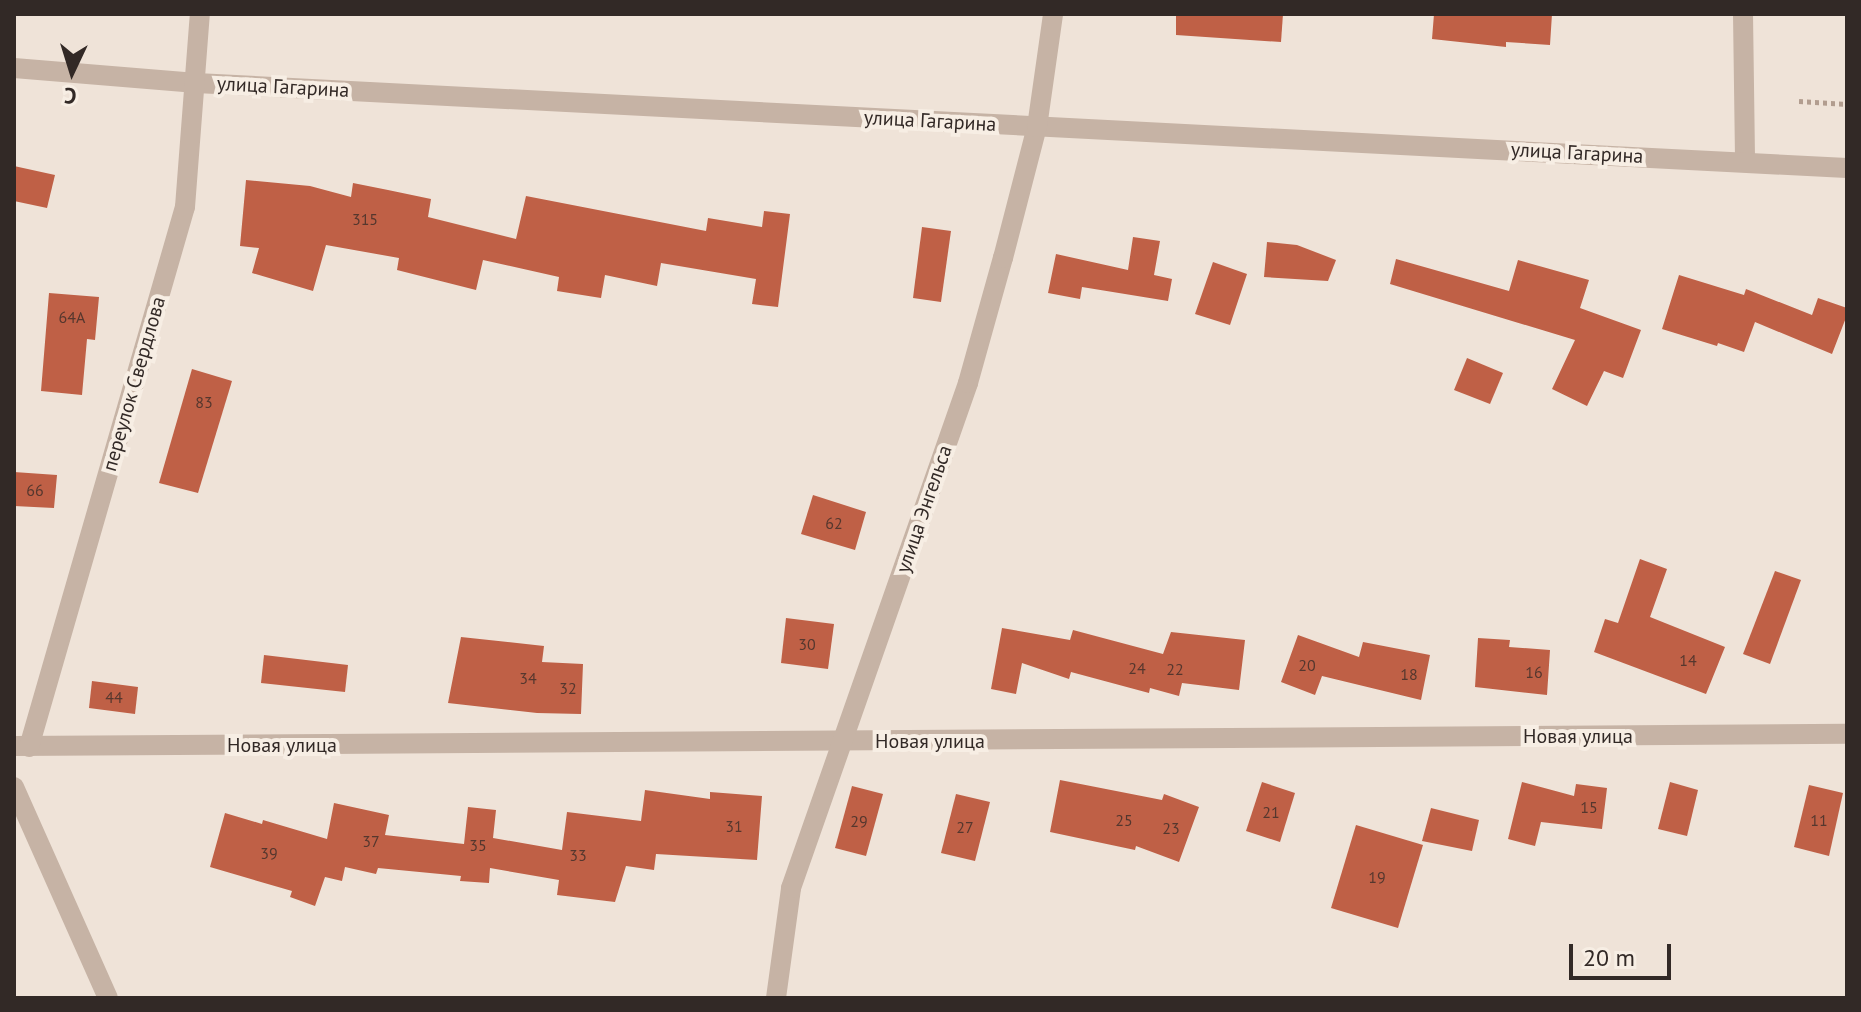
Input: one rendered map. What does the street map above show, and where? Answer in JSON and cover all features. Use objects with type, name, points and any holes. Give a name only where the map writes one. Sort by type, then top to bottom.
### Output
[{"type":"street","name":"переулок Свердлова","points":[[22,747],[185,207],[200,14]]},
{"type":"street","name":"улица Энгельса","points":[[776,998],[791,888],[968,383],[1037,127],[1053,14]]},
{"type":"street","points":[[1743,14],[1745,161]]},
{"type":"street","name":"улица Гагарина","points":[[14,68],[196,83],[1847,168]]},
{"type":"street","name":"Новая улица","points":[[22,747],[1847,734]]},
{"type":"street","points":[[14,787],[108,998]]},
{"type":"path","points":[[1799,101],[1847,104]]},
{"type":"building","points":[[1176,14],[1283,14],[1281,42],[1176,35]]},
{"type":"building","points":[[1434,14],[1552,14],[1550,45],[1506,42],[1506,47],[1432,39]]},
{"type":"building","points":[[14,166],[55,175],[47,208],[14,201]]},
{"type":"building","points":[[246,180],[310,186],[351,197],[353,183],[431,199],[428,217],[516,239],[526,196],[706,231],[708,218],[762,227],[764,211],[790,214],[778,307],[752,304],[756,279],[661,263],[657,286],[605,275],[601,298],[557,291],[559,277],[483,260],[476,290],[397,270],[399,258],[326,245],[313,291],[252,273],[259,248],[240,246]]},
{"type":"building","points":[[922,227],[951,231],[941,302],[913,298]]},
{"type":"building","points":[[1133,237],[1160,241],[1154,275],[1172,279],[1168,301],[1082,287],[1080,299],[1048,293],[1056,254],[1128,270]]},
{"type":"building","points":[[1267,242],[1297,245],[1336,260],[1328,281],[1264,277]]},
{"type":"building","points":[[1396,259],[1509,291],[1518,260],[1589,280],[1580,308],[1641,330],[1623,378],[1604,371],[1587,406],[1552,389],[1575,340],[1390,284]]},
{"type":"building","points":[[1213,262],[1247,274],[1230,325],[1195,314]]},
{"type":"building","points":[[1679,275],[1744,295],[1746,289],[1812,315],[1818,298],[1847,308],[1847,315],[1832,354],[1755,322],[1744,352],[1718,343],[1717,346],[1662,329]]},
{"type":"building","points":[[49,293],[99,297],[95,340],[87,339],[82,395],[41,391]]},
{"type":"building","points":[[1467,358],[1503,373],[1490,404],[1454,390]]},
{"type":"building","points":[[192,369],[232,381],[198,493],[159,483]]},
{"type":"building","points":[[14,472],[57,475],[54,508],[14,506]]},
{"type":"building","points":[[813,495],[866,512],[855,550],[801,534]]},
{"type":"building","points":[[1640,559],[1667,569],[1650,617],[1725,647],[1706,694],[1594,652],[1605,619],[1618,623]]},
{"type":"building","points":[[1775,571],[1801,580],[1770,664],[1743,654]]},
{"type":"building","points":[[786,618],[834,624],[828,669],[781,663]]},
{"type":"building","points":[[1002,628],[1070,640],[1073,630],[1163,654],[1171,632],[1245,640],[1239,690],[1182,683],[1179,696],[1150,688],[1149,693],[1071,672],[1069,679],[1022,663],[1016,694],[991,689]]},
{"type":"building","points":[[1298,635],[1359,657],[1363,642],[1430,655],[1421,700],[1322,676],[1315,695],[1281,682]]},
{"type":"building","points":[[461,637],[544,646],[542,662],[583,664],[581,714],[537,713],[448,703]]},
{"type":"building","points":[[1478,638],[1510,640],[1509,647],[1550,650],[1547,695],[1475,687]]},
{"type":"building","points":[[264,655],[348,665],[345,692],[261,683]]},
{"type":"building","points":[[92,681],[138,687],[135,714],[89,708]]},
{"type":"building","points":[[1060,780],[1162,800],[1164,794],[1199,807],[1179,862],[1136,846],[1135,850],[1050,832]]},
{"type":"building","points":[[1262,782],[1295,793],[1280,842],[1246,831]]},
{"type":"building","points":[[1522,782],[1574,796],[1576,784],[1607,788],[1602,829],[1541,822],[1535,846],[1508,839]]},
{"type":"building","points":[[1670,782],[1698,790],[1687,836],[1658,829]]},
{"type":"building","points":[[1809,785],[1843,793],[1829,856],[1794,847]]},
{"type":"building","points":[[852,786],[883,794],[866,856],[835,848]]},
{"type":"building","points":[[645,790],[710,799],[710,792],[762,796],[757,860],[656,854],[654,870],[626,866],[615,902],[557,895],[559,880],[490,868],[489,883],[460,881],[461,876],[378,868],[376,874],[345,867],[342,881],[325,877],[315,906],[290,897],[292,891],[210,867],[225,813],[262,824],[263,820],[327,839],[334,803],[389,815],[385,835],[464,844],[468,807],[496,810],[493,838],[562,850],[567,812],[641,821]]},
{"type":"building","points":[[956,794],[990,802],[975,861],[941,853]]},
{"type":"building","points":[[1431,808],[1479,820],[1472,851],[1422,841]]},
{"type":"building","points":[[1356,825],[1423,845],[1398,928],[1331,908]]}]
